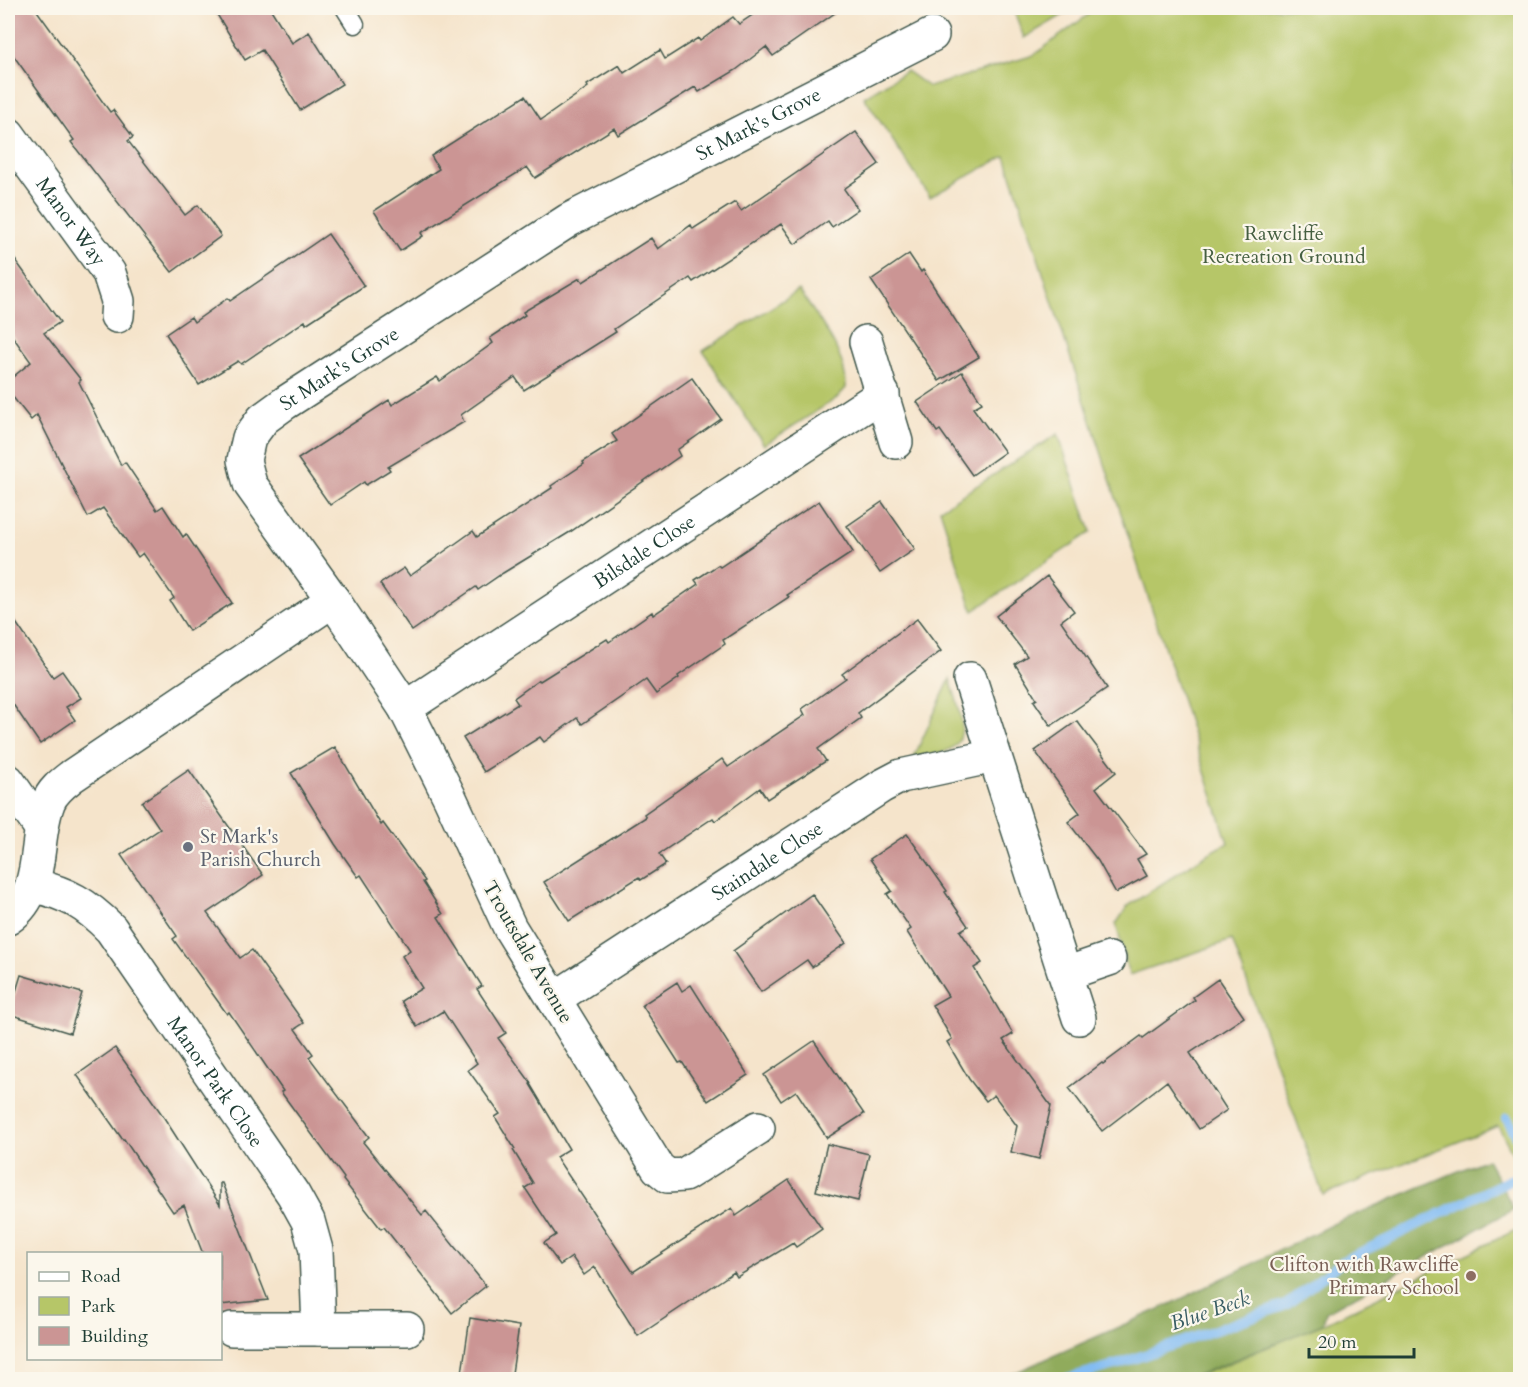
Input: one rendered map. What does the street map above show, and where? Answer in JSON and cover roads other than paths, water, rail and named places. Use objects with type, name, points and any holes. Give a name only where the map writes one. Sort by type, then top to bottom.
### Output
[{"type":"street","name":"St Mark's Grove","points":[[333,600],[250,484],[244,460],[249,438],[263,419],[569,220],[932,35]]},
{"type":"street","name":"Manor Way","points":[[8,134],[109,273],[118,301],[117,316]]},
{"type":"street","points":[[866,342],[896,442]]},
{"type":"street","name":"Bilsdale Close","points":[[405,708],[883,394]]},
{"type":"street","name":"Troutsdale Avenue","points":[[333,600],[405,708],[450,798],[510,928],[658,1168],[668,1176],[684,1175],[758,1128]]},
{"type":"street","points":[[8,918],[18,910],[33,885],[41,828],[48,801],[57,788],[333,600]]},
{"type":"street","points":[[970,679],[1079,1018]]},
{"type":"street","name":"Staindale Close","points":[[554,999],[882,786],[901,776],[994,756]]},
{"type":"street","points":[[8,781],[41,828]]},
{"type":"street","name":"Manor Park Close","points":[[33,885],[72,898],[93,911],[111,929],[293,1194],[308,1221],[316,1250],[319,1329]]},
{"type":"street","points":[[1065,974],[1109,959]]},
{"type":"street","points":[[232,1329],[408,1329]]},
{"type":"lane","points":[[345,8],[355,24]]},
{"type":"waterway","points":[[1507,1118],[1520,1142]]},
{"type":"waterway","name":"Blue Beck","points":[[1061,1380],[1119,1364],[1286,1305],[1343,1261],[1520,1175]]},
{"type":"place","name":"St Mark's Parish Church","points":[[188,847]]},
{"type":"place","name":"Clifton with Rawcliffe Primary School","points":[[1471,1276]]},
{"type":"park label","name":"Rawcliffe Recreation Ground","points":[[1284,244]]}]
